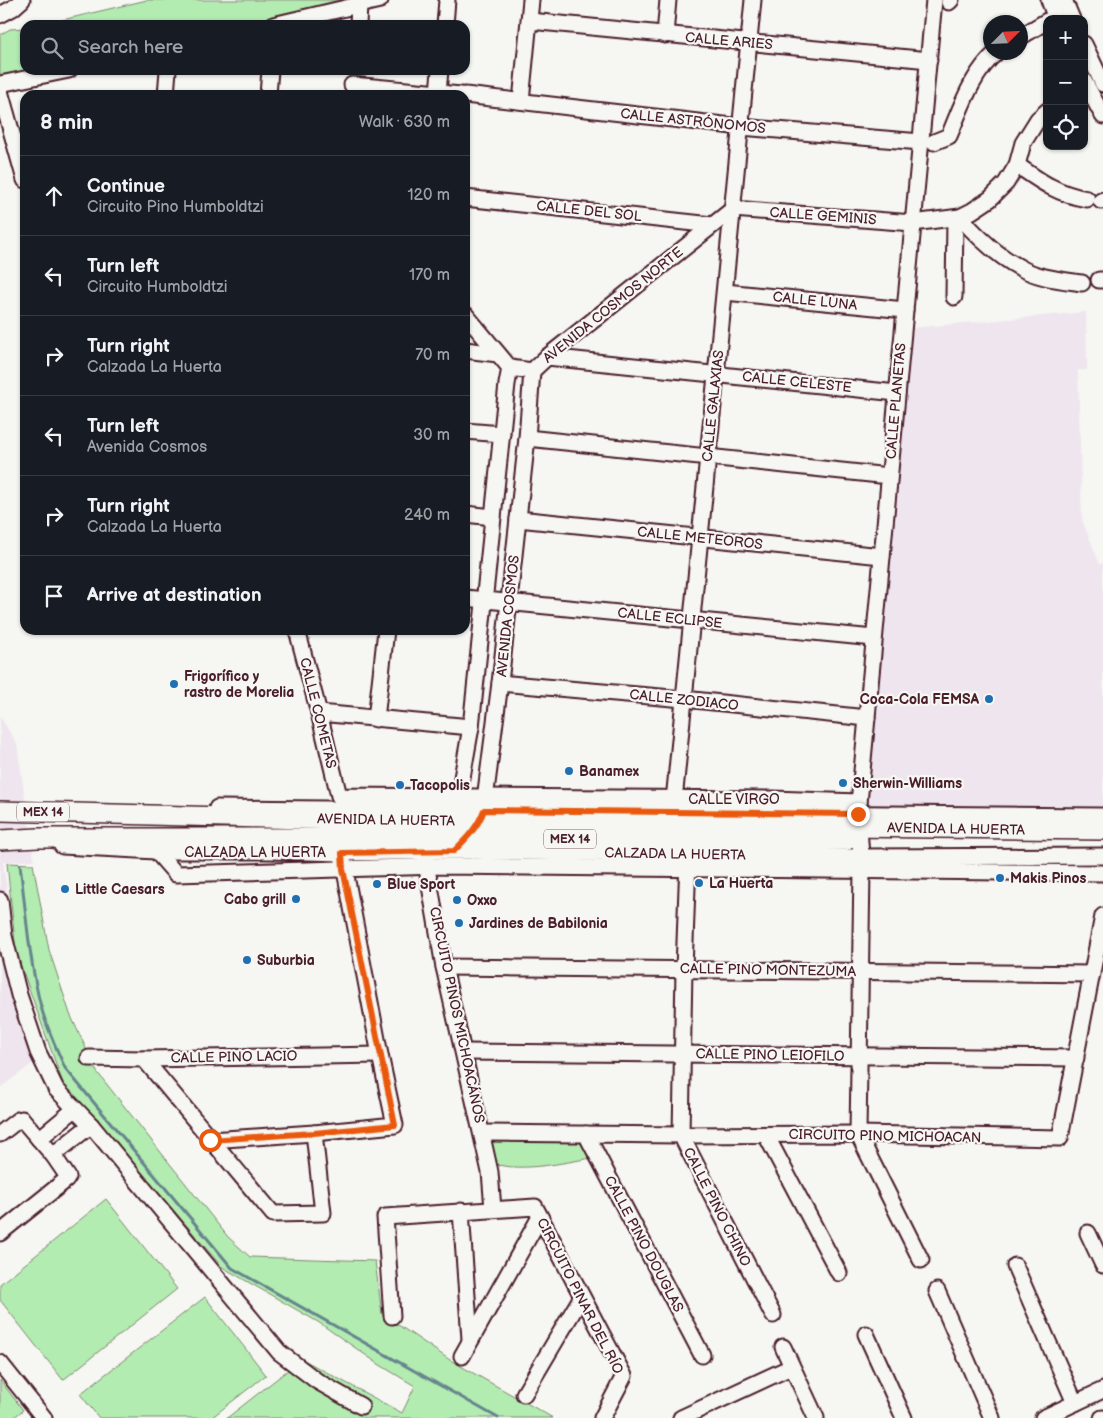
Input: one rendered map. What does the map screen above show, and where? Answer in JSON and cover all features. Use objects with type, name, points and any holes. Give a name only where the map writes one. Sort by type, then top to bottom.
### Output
[{"type":"main road","name":"AVENIDA LA HUERTA","points":[[0,811],[86,813],[421,836]]},
{"type":"main road","name":"AVENIDA LA HUERTA","points":[[0,840],[38,838],[344,838],[421,836],[464,823],[673,812],[859,835],[1103,842]]},
{"type":"main road","name":"AVENIDA LA HUERTA","points":[[464,823],[689,847],[859,835],[1103,830]]},
{"type":"street","points":[[296,20],[380,0]]},
{"type":"street","points":[[445,20],[447,0]]},
{"type":"street","points":[[521,101],[531,0]]},
{"type":"street","points":[[665,35],[668,0]]},
{"type":"street","name":"CALLE GALAXIAS","points":[[673,812],[753,0]]},
{"type":"street","points":[[1028,32],[1062,13],[1049,0]]},
{"type":"street","name":"CALLE PLANETAS","points":[[858,1134],[859,835],[866,718],[913,223],[928,142],[928,60],[945,1]]},
{"type":"street","points":[[358,20],[360,5]]},
{"type":"street","points":[[0,20],[12,8]]},
{"type":"street","name":"CALLE ARIES","points":[[530,21],[928,60]]},
{"type":"street","points":[[1088,52],[1102,80],[1088,83]]},
{"type":"street","points":[[928,142],[949,136],[970,89],[989,60]]},
{"type":"street","points":[[0,84],[44,75]]},
{"type":"street","points":[[166,90],[168,75]]},
{"type":"street","points":[[268,90],[270,75]]},
{"type":"street","points":[[438,90],[440,75]]},
{"type":"street","points":[[352,83],[412,90]]},
{"type":"street","points":[[1088,89],[1103,116]]},
{"type":"street","points":[[0,91],[19,135]]},
{"type":"street","name":"CALLE ASTRÓNOMOS","points":[[470,96],[741,127],[928,142]]},
{"type":"street","points":[[957,217],[972,212],[990,199],[1006,183],[1017,165],[1023,143],[1038,119],[1043,115]]},
{"type":"street","points":[[1017,165],[1049,187],[1069,196],[1097,200]]},
{"type":"street","name":"CALLE DEL SOL","points":[[470,199],[712,225]]},
{"type":"street","name":"CALLE GEMINIS","points":[[733,209],[913,223],[957,217]]},
{"type":"street","name":"AVENIDA COSMOS NORTE","points":[[510,368],[532,372],[546,357],[733,209]]},
{"type":"street","points":[[957,217],[997,252],[1020,268],[1050,278],[1082,283]]},
{"type":"street","points":[[954,296],[957,217]]},
{"type":"street","name":"CALLE LUNA","points":[[725,292],[905,310]]},
{"type":"street","points":[[470,320],[510,368]]},
{"type":"street","points":[[470,351],[498,354]]},
{"type":"street","name":"CALLE CELESTE","points":[[546,357],[897,393]]},
{"type":"street","name":"AVENIDA COSMOS","points":[[464,823],[471,727],[510,368]]},
{"type":"street","name":"AVENIDA COSMOS","points":[[464,823],[500,682],[527,438],[532,372]]},
{"type":"street","points":[[470,431],[502,434]]},
{"type":"street","points":[[527,438],[890,476]]},
{"type":"street","points":[[470,515],[493,517]]},
{"type":"street","name":"CALLE METEOROS","points":[[518,520],[882,556]]},
{"type":"street","name":"CALLE ECLIPSE","points":[[470,598],[874,638]]},
{"type":"street","name":"CALLE COMETAS","points":[[298,635],[339,796]]},
{"type":"street","points":[[376,718],[385,635]]},
{"type":"street","name":"CALLE ZODIACO","points":[[500,682],[866,718]]},
{"type":"street","points":[[319,713],[471,727]]},
{"type":"street","name":"CALLE VIRGO","points":[[339,796],[464,823],[673,812],[859,835]]},
{"type":"street","points":[[86,813],[118,807],[464,823]]},
{"type":"street","name":"CALZADA LA HUERTA","points":[[156,852],[176,874],[427,867],[689,870],[859,835],[1103,816]]},
{"type":"street","name":"CALZADA LA HUERTA","points":[[859,835],[1103,856]]},
{"type":"street","name":"CALZADA LA HUERTA","points":[[859,835],[1103,873]]},
{"type":"street","name":"CALZADA LA HUERTA","points":[[38,838],[54,845],[156,852],[271,851],[342,853],[421,836]]},
{"type":"street","name":"CIRCUITO PINOS MICHOACÁNOS","points":[[421,836],[444,967],[490,1172],[493,1209]]},
{"type":"street","name":"CALLE PINO CHINO","points":[[689,847],[684,969],[681,1135],[773,1316]]},
{"type":"street","points":[[210,1140],[395,1125],[343,869],[342,853]]},
{"type":"street","points":[[0,900],[4,936],[18,995],[38,1052],[56,1089],[91,1124],[279,1352],[317,1381],[361,1406]]},
{"type":"street","name":"CIRCUITO PINO MICHOACAN","points":[[482,1133],[858,1134],[1060,1138],[1103,916]]},
{"type":"street","name":"CALLE PINO MONTEZUMA","points":[[444,967],[1092,974]]},
{"type":"street","name":"CALLE PINO LEIOFILO","points":[[464,1052],[1076,1058]]},
{"type":"street","name":"CALLE PINO LACIO","points":[[89,1058],[144,1059],[380,1055]]},
{"type":"street","points":[[144,1059],[273,1214],[323,1213],[314,1133]]},
{"type":"street","points":[[39,1139],[75,1109]]},
{"type":"street","points":[[0,1134],[22,1119],[53,1155],[68,1177],[0,1233]]},
{"type":"street","points":[[53,1155],[91,1124]]},
{"type":"street","name":"CALLE PINO DOUGLAS","points":[[586,1134],[702,1355]]},
{"type":"street","points":[[858,1134],[921,1260]]},
{"type":"street","points":[[766,1135],[839,1273]]},
{"type":"street","name":"CIRCUITO PINAR DEL RÍO","points":[[392,1316],[385,1217],[534,1207],[624,1376],[602,1418]]},
{"type":"street","points":[[461,1211],[470,1339]]},
{"type":"street","points":[[462,1356],[540,1217]]},
{"type":"street","points":[[1088,1233],[1103,1265]]},
{"type":"street","points":[[1015,1266],[1075,1403]]},
{"type":"street","points":[[937,1291],[992,1418]]},
{"type":"street","points":[[524,1394],[581,1298]]},
{"type":"street","points":[[866,1334],[904,1418]]},
{"type":"street","points":[[782,1347],[816,1418]]},
{"type":"street","points":[[0,1363],[40,1417]]},
{"type":"street","points":[[680,1418],[791,1368]]},
{"type":"street","points":[[1043,1418],[1103,1390]]},
{"type":"shaded area","points":[[1086,312],[1087,370],[1078,370],[1082,520],[1100,564],[1103,563],[1103,806],[862,806],[910,328]]},
{"type":"shaded area","points":[[0,716],[17,744],[34,860],[3,862],[14,942],[29,1009],[45,1054],[0,1088]]},
{"type":"green space","points":[[147,0],[349,0],[265,20],[62,20]]},
{"type":"green space","points":[[20,28],[20,74],[2,78],[0,72],[0,35],[10,29]]},
{"type":"green space","points":[[7,863],[33,864],[49,950],[70,1014],[97,1072],[228,1237],[250,1257],[375,1261],[382,1314],[450,1360],[553,1418],[227,1418],[302,1359],[402,1413],[415,1386],[380,1365],[318,1322],[222,1267],[105,1130],[65,1089],[16,952]]},
{"type":"green space","points":[[488,1135],[579,1136],[591,1158],[530,1167],[494,1164]]},
{"type":"green space","points":[[106,1199],[177,1289],[63,1380],[0,1300],[0,1284]]},
{"type":"green space","points":[[205,1297],[266,1375],[211,1418],[99,1418],[80,1394]]},
{"type":"green space","points":[[0,1380],[23,1410],[13,1418],[0,1418]]},
{"type":"waterway","points":[[20,865],[37,989],[46,1023],[65,1068],[232,1268],[498,1418]]},
{"type":"place","name":"Frigorífico y rastro de Morelia","points":[[174,684]]},
{"type":"place","name":"Coca-Cola FEMSA","points":[[989,699]]},
{"type":"place","name":"Banamex","points":[[569,771]]},
{"type":"place","name":"Sherwin-Williams","points":[[843,783]]},
{"type":"place","name":"Tacopolis","points":[[400,785]]},
{"type":"place","name":"Makis Pinos","points":[[1000,878]]},
{"type":"place","name":"La Huerta","points":[[699,883]]},
{"type":"place","name":"Blue Sport","points":[[377,884]]},
{"type":"place","name":"Little Caesars","points":[[65,889]]},
{"type":"place","name":"Cabo grill","points":[[296,899]]},
{"type":"place","name":"Oxxo","points":[[457,900]]},
{"type":"place","name":"Jardines de Babilonia","points":[[459,923]]},
{"type":"place","name":"Suburbia","points":[[247,960]]},
{"type":"route","points":[[210,1140],[395,1125],[343,869],[342,853],[454,851],[469,837],[480,822],[484,810],[858,814]]}]
